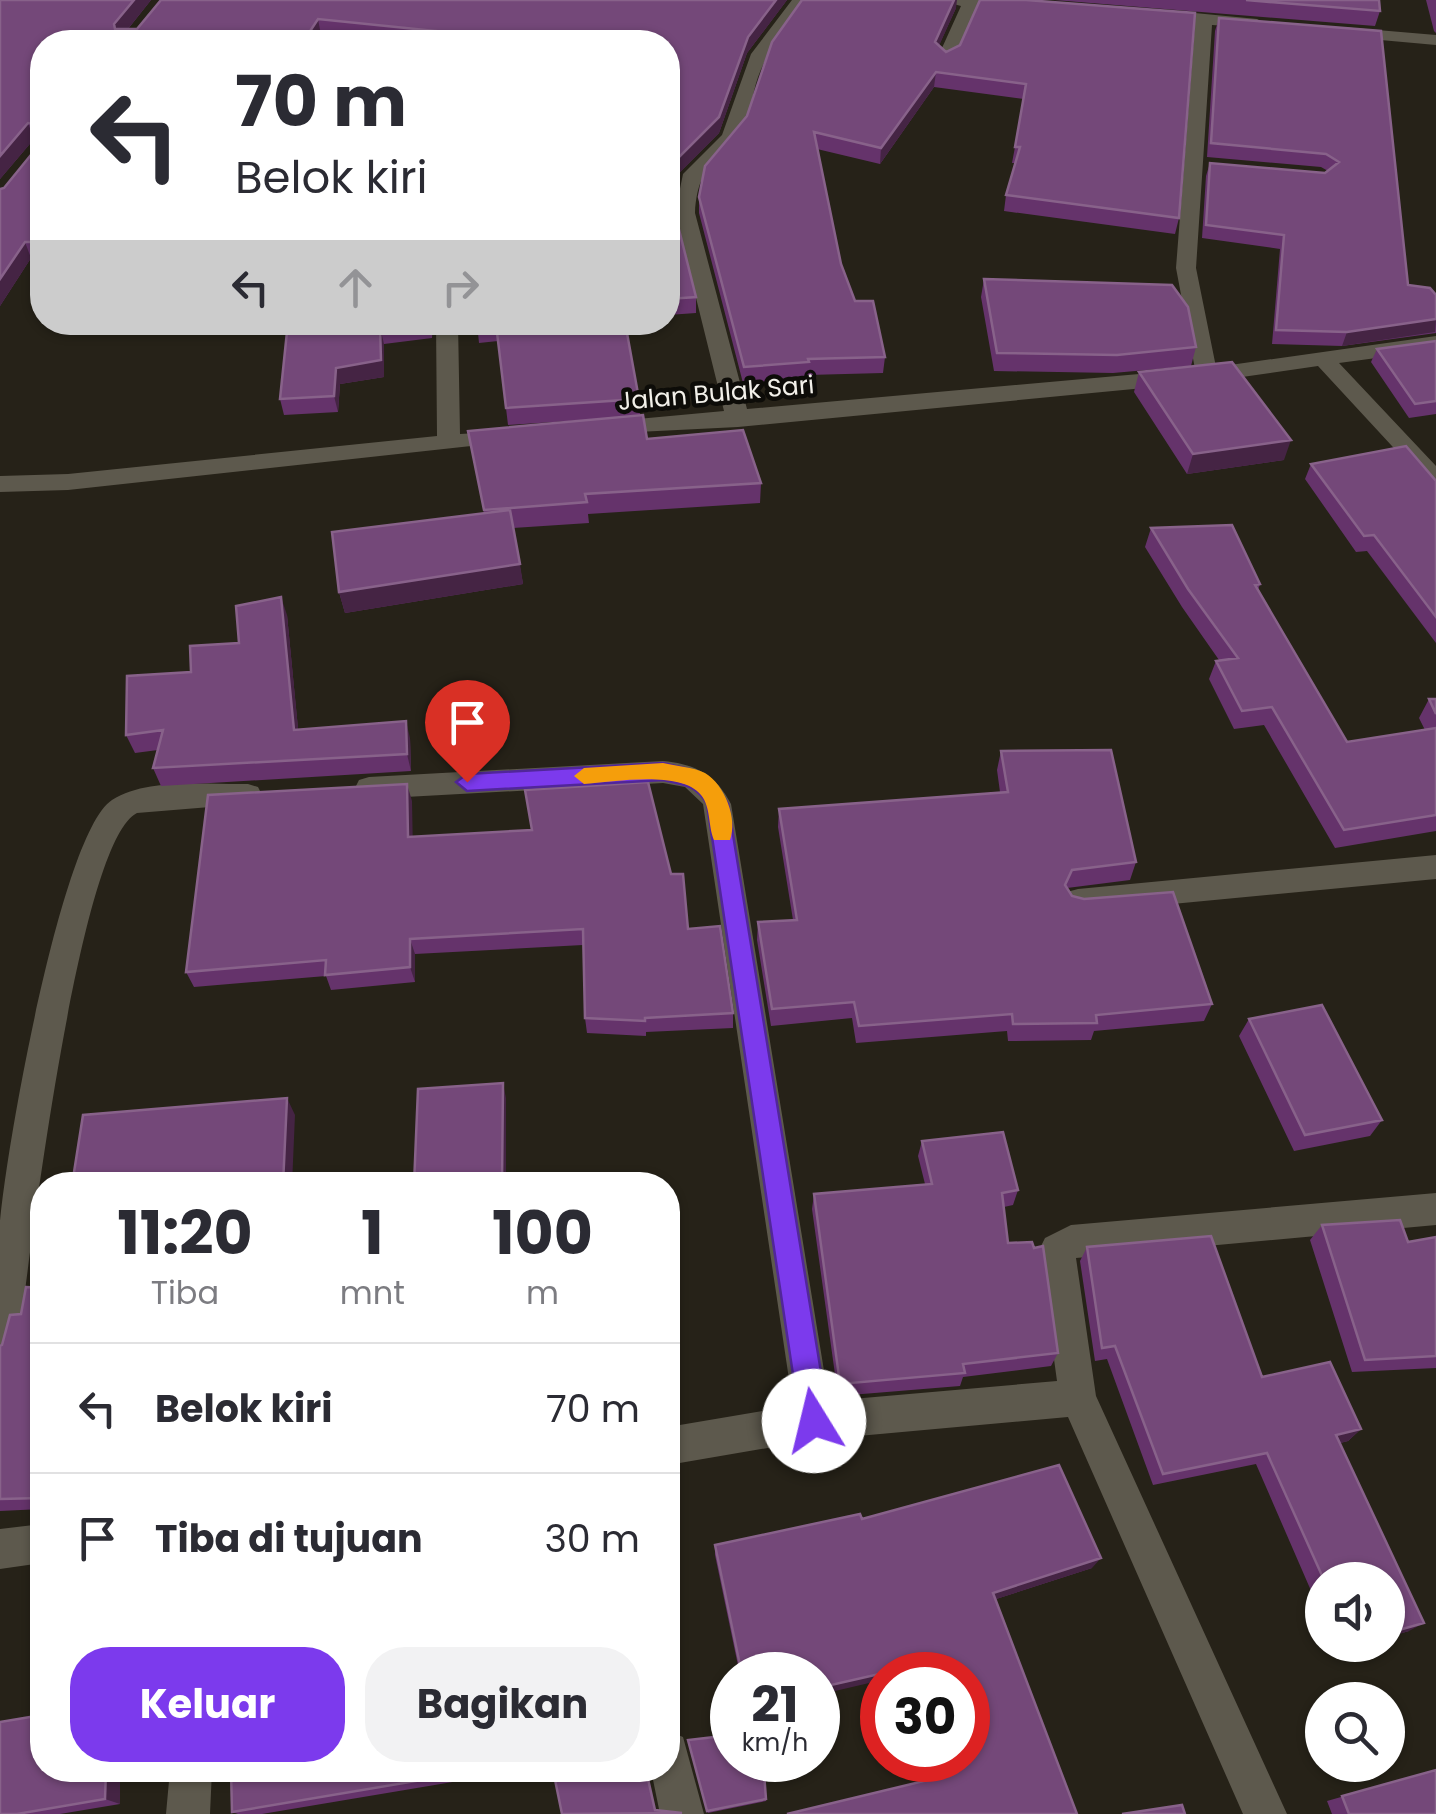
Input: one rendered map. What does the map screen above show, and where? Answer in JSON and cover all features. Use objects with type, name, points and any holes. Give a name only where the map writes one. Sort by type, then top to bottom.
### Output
[{"type":"street","points":[[738,420],[685,213],[688,184],[695,171],[724,146],[733,132],[759,56],[786,14],[801,0]]},
{"type":"street","points":[[946,0],[1038,10]]},
{"type":"street","points":[[946,59],[971,2]]},
{"type":"street","points":[[1129,13],[1281,26]]},
{"type":"street","points":[[1204,19],[1199,166],[1186,268],[1207,375]]},
{"type":"street","points":[[1320,30],[1436,40]]},
{"type":"street","points":[[447,335],[449,440]]},
{"type":"street","name":"Jalan Bulak Sari","points":[[584,430],[738,420],[1207,375],[1436,344]]},
{"type":"street","points":[[1324,360],[1436,480]]},
{"type":"street","points":[[0,484],[68,482],[526,434]]},
{"type":"street","points":[[330,790],[663,772],[696,778],[710,790],[718,804],[814,1421]]},
{"type":"street","points":[[0,1344],[42,1077],[80,887],[97,844],[120,808],[140,802],[271,793]]},
{"type":"street","points":[[1078,900],[1436,867]]},
{"type":"street","points":[[1265,1814],[1078,1398],[1057,1250],[1071,1240],[1436,1209]]},
{"type":"street","points":[[680,1444],[814,1421],[1078,1398]]},
{"type":"street","points":[[0,1549],[30,1545]]},
{"type":"street","points":[[188,1814],[189,1782]]},
{"type":"street","points":[[675,1782],[682,1814]]},
{"type":"building","points":[[0,0],[134,0],[114,24],[115,29],[137,29],[161,0],[776,0],[748,37],[719,117],[680,156],[680,30],[425,30],[318,19],[311,30],[30,30],[30,123],[0,156]]},
{"type":"building","points":[[802,0],[954,0],[935,42],[946,52],[960,45],[980,0],[1195,13],[1179,218],[1006,195],[1020,147],[1015,147],[1026,84],[936,72],[881,148],[814,132],[841,264],[855,301],[873,301],[885,357],[808,359],[809,362],[744,367],[699,197],[705,166],[747,116],[772,42]]},
{"type":"building","points":[[1246,0],[1379,0],[1380,11]]},
{"type":"building","points":[[1219,18],[1381,31],[1408,285],[1430,288],[1436,295],[1436,319],[1347,332],[1276,330],[1284,235],[1206,225],[1210,163],[1325,173],[1339,162],[1326,154],[1211,143]]},
{"type":"building","points":[[30,156],[30,242],[25,242],[0,279],[0,189]]},
{"type":"building","points":[[680,234],[696,297],[680,298]]},
{"type":"building","points":[[984,279],[1172,285],[1188,307],[1196,347],[1117,355],[997,353]]},
{"type":"building","points":[[287,335],[380,335],[381,360],[336,368],[334,396],[280,399]]},
{"type":"building","points":[[497,335],[627,335],[639,399],[506,408]]},
{"type":"building","points":[[1436,341],[1436,401],[1415,404],[1377,349]]},
{"type":"building","points":[[1232,362],[1291,440],[1193,454],[1139,372]]},
{"type":"building","points":[[643,415],[647,439],[743,430],[761,483],[585,494],[587,502],[484,510],[468,431]]},
{"type":"building","points":[[1406,446],[1436,481],[1436,617],[1374,535],[1364,536],[1311,464]]},
{"type":"building","points":[[510,510],[520,564],[339,592],[332,532]]},
{"type":"building","points":[[1232,525],[1260,584],[1255,585],[1347,742],[1436,728],[1436,815],[1344,830],[1272,707],[1242,711],[1216,661],[1238,658],[1188,589],[1151,528]]},
{"type":"building","points":[[281,597],[294,730],[406,721],[407,754],[153,768],[163,730],[126,735],[127,676],[191,672],[190,646],[239,643],[236,606]]},
{"type":"building","points":[[1111,750],[1136,862],[1072,870],[1065,885],[1072,896],[1084,899],[1173,892],[1212,1004],[1096,1015],[1097,1023],[1013,1024],[1012,1014],[859,1026],[854,1002],[772,1009],[758,922],[797,920],[779,809],[1008,792],[1001,751]]},
{"type":"building","points":[[648,782],[671,874],[683,874],[688,929],[720,926],[733,1013],[645,1021],[585,1018],[583,929],[410,939],[410,967],[325,975],[326,960],[186,972],[208,795],[407,784],[408,837],[532,830],[525,790]]},
{"type":"building","points":[[1322,1005],[1382,1120],[1305,1135],[1249,1019]]},
{"type":"building","points":[[503,1083],[502,1172],[415,1172],[418,1089]]},
{"type":"building","points":[[287,1098],[284,1172],[74,1172],[83,1115]]},
{"type":"building","points":[[1003,1132],[1018,1190],[1002,1193],[1008,1243],[1032,1242],[1034,1248],[1043,1246],[1058,1353],[963,1364],[965,1373],[840,1384],[814,1194],[932,1184],[922,1141]]},
{"type":"building","points":[[1400,1220],[1408,1242],[1436,1237],[1436,1356],[1365,1360],[1322,1225]]},
{"type":"building","points":[[1211,1236],[1262,1377],[1330,1362],[1361,1429],[1336,1435],[1395,1562],[1316,1562],[1267,1453],[1163,1474],[1115,1346],[1102,1348],[1087,1247]]},
{"type":"building","points":[[26,1287],[30,1287],[30,1498],[0,1499],[0,1346],[10,1315],[21,1314]]},
{"type":"building","points":[[1059,1465],[1101,1558],[993,1593],[1077,1814],[787,1814],[920,1782],[990,1782],[990,1652],[860,1652],[860,1678],[840,1683],[840,1652],[737,1652],[715,1545],[860,1514],[862,1519]]},
{"type":"building","points":[[1405,1582],[1424,1623],[1405,1628]]},
{"type":"building","points":[[30,1717],[30,1782],[106,1782],[105,1799],[0,1814],[0,1722]]},
{"type":"building","points":[[710,1738],[710,1782],[765,1782],[766,1799],[707,1811],[688,1740]]},
{"type":"building","points":[[1436,1770],[1436,1814],[1349,1814],[1342,1796],[1405,1782],[1405,1779]]},
{"type":"building","points":[[231,1782],[410,1782],[232,1812]]},
{"type":"building","points":[[555,1782],[649,1782],[655,1810],[682,1813],[562,1814]]},
{"type":"building","points":[[1182,1805],[1185,1814],[1122,1814]]},
{"type":"slow traffic","points":[[584,776],[663,772],[696,778],[718,804],[722,834]]},
{"type":"route","points":[[467,782],[680,773],[696,778],[718,804],[814,1421]]}]
